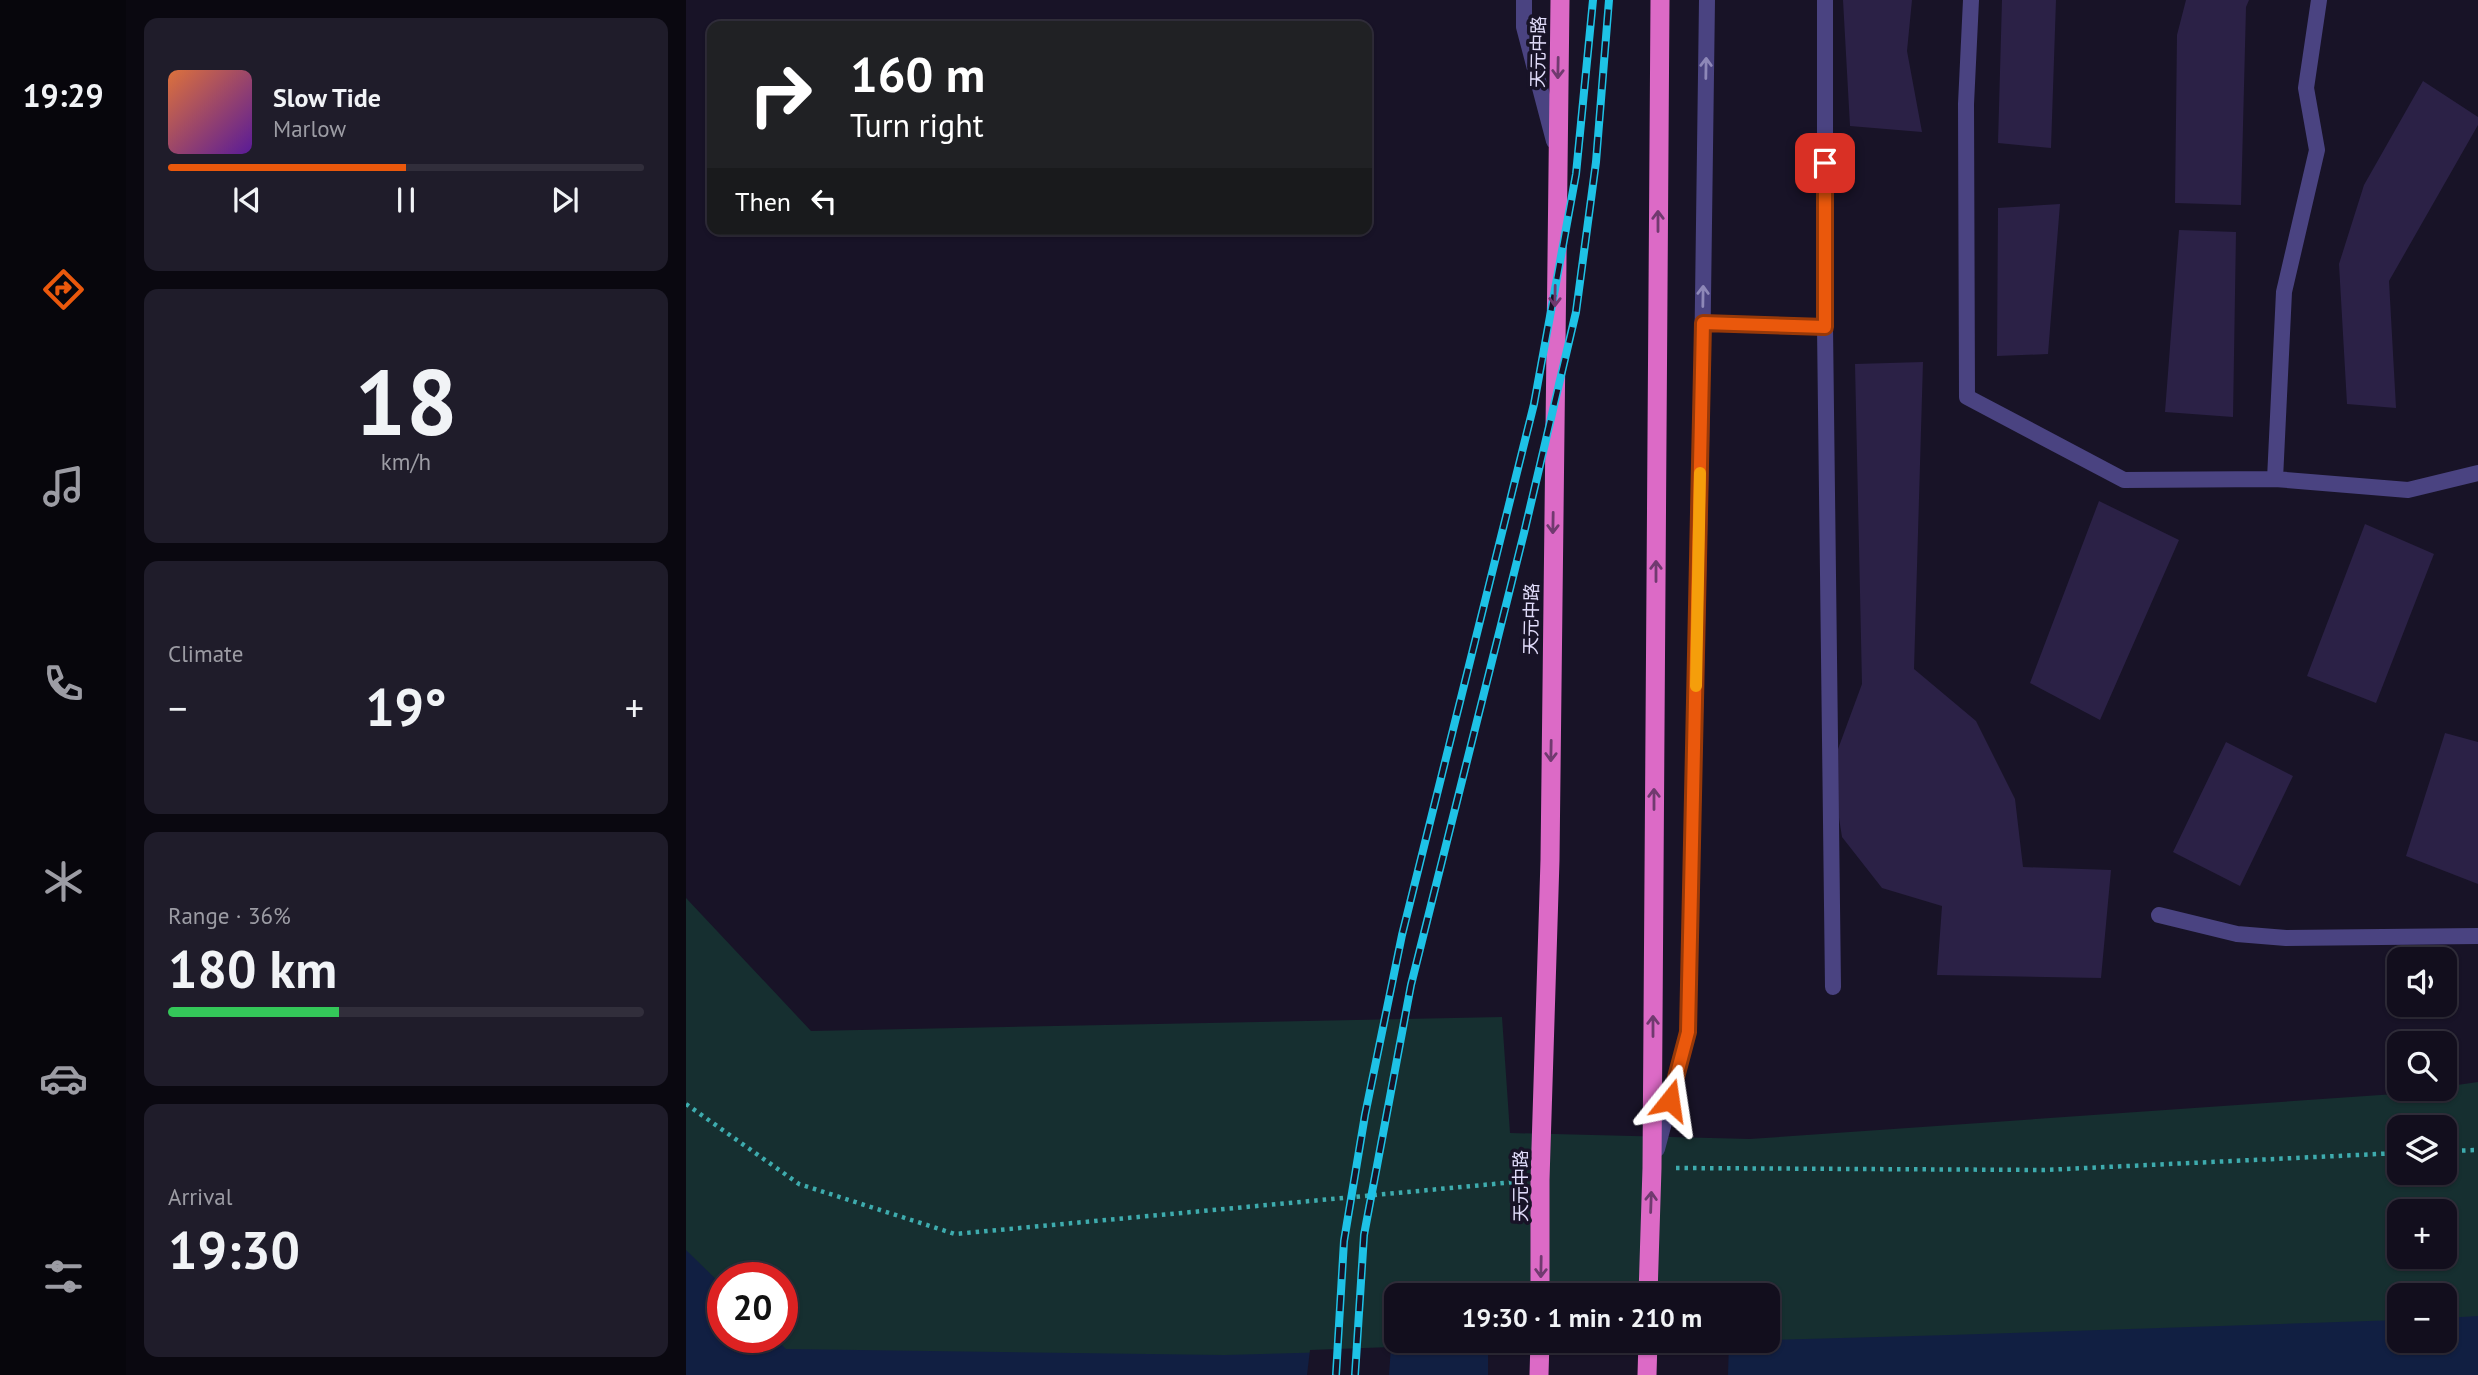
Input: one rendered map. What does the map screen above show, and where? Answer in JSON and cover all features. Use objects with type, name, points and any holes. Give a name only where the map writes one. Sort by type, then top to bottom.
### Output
[{"type":"highway","name":"天元中路","points":[[1540,1283],[1540,1180],[1550,860],[1560,0]]},
{"type":"highway","points":[[1648,1283],[1652,1168],[1660,0]]},
{"type":"highway","points":[[1539,1375],[1540,1353]]},
{"type":"highway","points":[[1647,1375],[1648,1353]]},
{"type":"lane","points":[[1524,0],[1524,27],[1557,150]]},
{"type":"lane","points":[[1652,1168],[1688,1032],[1707,0]]},
{"type":"lane","points":[[1825,0],[1825,327],[1833,987]]},
{"type":"lane","points":[[1971,0],[1966,104],[1967,397],[2124,480],[2275,479],[2408,490],[2478,472]]},
{"type":"lane","points":[[2275,479],[2284,292],[2317,150],[2306,88],[2319,0]]},
{"type":"lane","points":[[1703,323],[1825,327]]},
{"type":"lane","points":[[2159,915],[2237,934],[2286,938],[2478,936]]},
{"type":"path","points":[[686,1104],[799,1184],[955,1234],[1540,1180]]},
{"type":"path","points":[[2457,1151],[2478,1150]]},
{"type":"path","points":[[1652,1168],[2044,1170],[2387,1154]]},
{"type":"green space","points":[[686,898],[811,1031],[1502,1017],[1510,1133],[1750,1139],[2387,1095],[2387,1101],[2457,1101],[2457,1085],[2478,1082],[2478,1375],[686,1375]]},
{"type":"water","points":[[686,1250],[707,1270],[707,1353],[798,1353],[798,1349],[1224,1355],[1384,1351],[1384,1353],[1780,1353],[1780,1340],[2387,1320],[2387,1353],[2457,1353],[2457,1317],[2478,1316],[2478,1375],[686,1375]]},
{"type":"pier","points":[[1384,1347],[1384,1353],[1391,1353],[1389,1375],[1307,1375],[1310,1350]]},
{"type":"pier","points":[[1488,1353],[1729,1353],[1728,1375],[1488,1375]]},
{"type":"building","points":[[1843,0],[1912,0],[1907,51],[1922,132],[1850,126]]},
{"type":"building","points":[[2002,0],[2056,0],[2051,148],[1998,143]]},
{"type":"building","points":[[2186,0],[2249,0],[2246,7],[2241,205],[2175,203],[2177,35]]},
{"type":"building","points":[[2423,81],[2478,117],[2478,125],[2389,281],[2396,408],[2347,404],[2339,264],[2364,185]]},
{"type":"building","points":[[2060,204],[2048,354],[1997,356],[1998,208]]},
{"type":"building","points":[[2179,230],[2236,232],[2233,417],[2165,412]]},
{"type":"building","points":[[1923,362],[1914,669],[1976,721],[2015,799],[2023,867],[2111,870],[2101,978],[1937,975],[1942,906],[1882,888],[1842,837],[1831,768],[1862,684],[1855,364]]},
{"type":"building","points":[[2099,501],[2179,540],[2100,720],[2030,683]]},
{"type":"building","points":[[2365,524],[2434,554],[2376,703],[2307,676]]},
{"type":"building","points":[[2445,733],[2478,742],[2478,884],[2406,856]]},
{"type":"building","points":[[2226,742],[2293,776],[2240,886],[2173,852]]},
{"type":"railway","points":[[1336,1375],[1344,1241],[1365,1115],[1402,935],[1534,404],[1576,174],[1593,0]]},
{"type":"railway","points":[[1355,1375],[1364,1235],[1411,985],[1524,533],[1576,312],[1596,162],[1609,0]]},
{"type":"slow traffic","points":[[1696,686],[1700,473]]},
{"type":"route","points":[[1670,1100],[1688,1032],[1703,323],[1825,327],[1825,163]]}]
